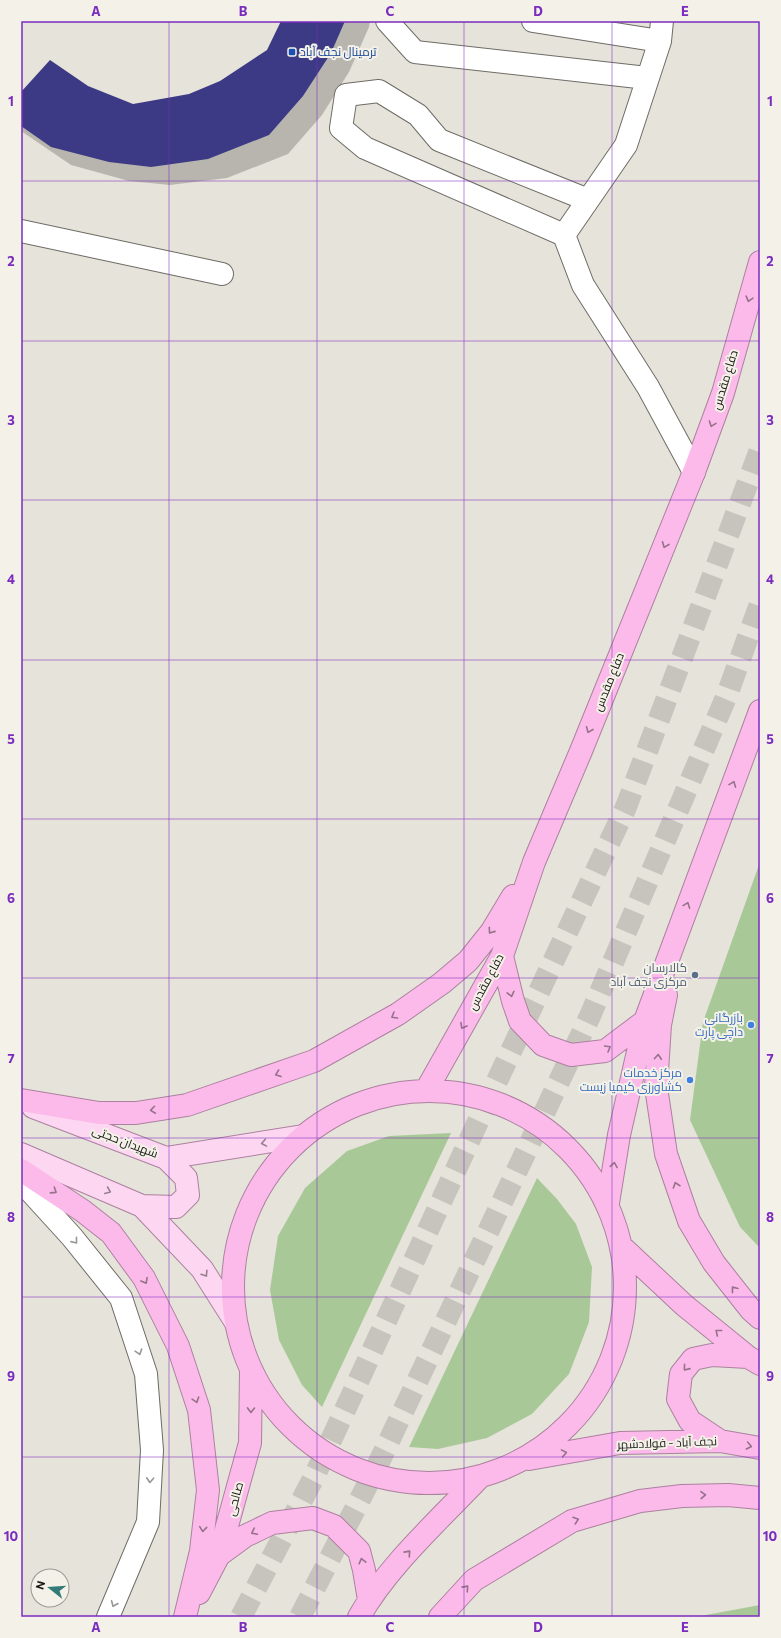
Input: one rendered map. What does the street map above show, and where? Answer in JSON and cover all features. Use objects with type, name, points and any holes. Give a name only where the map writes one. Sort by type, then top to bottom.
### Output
[{"type":"highway","name":"دفاع مقدس","points":[[427,1089],[502,956],[534,862],[581,751],[694,472],[722,393],[760,262]]},
{"type":"highway","points":[[608,1203],[619,1135],[645,1021],[760,712]]},
{"type":"highway","points":[[21,1101],[99,1113],[136,1113],[187,1105],[314,1061],[398,1014],[442,983],[468,961],[492,931],[534,862]]},
{"type":"highway","points":[[678,929],[660,1025],[656,1086],[666,1154],[689,1221],[714,1263],[750,1310],[760,1318]]},
{"type":"highway","points":[[502,956],[513,1001],[520,1022],[543,1045],[571,1055],[605,1051],[645,1021]]},
{"type":"highway","points":[[427,1089],[483,1097],[534,1120],[577,1156],[608,1203],[622,1247],[625,1309],[608,1369],[574,1421],[526,1459],[503,1470],[479,1478],[425,1485],[372,1476],[322,1453],[281,1417],[251,1371],[242,1347],[235,1322],[233,1270],[244,1220],[268,1174],[303,1136],[361,1102],[427,1089]]},
{"type":"highway","points":[[21,1170],[83,1211],[111,1233],[144,1278],[178,1346],[199,1410],[208,1490],[201,1551],[185,1617]]},
{"type":"highway","points":[[622,1247],[684,1305],[754,1360]]},
{"type":"highway","points":[[720,1441],[690,1421],[678,1399],[681,1374],[693,1359],[712,1355],[754,1360]]},
{"type":"highway","name":"صالحی","points":[[185,1617],[220,1555],[250,1443],[251,1371]]},
{"type":"highway","name":"نجف آباد - فولادشهر","points":[[526,1459],[620,1443],[720,1441],[760,1448]]},
{"type":"highway","points":[[364,1608],[409,1552],[479,1478]]},
{"type":"highway","points":[[440,1617],[474,1580],[572,1521],[640,1502],[682,1496],[728,1495],[760,1498]]},
{"type":"highway","points":[[220,1555],[246,1536],[272,1523],[313,1518],[334,1526],[360,1551],[364,1608]]},
{"type":"main road","name":"شهیدان حجتی","points":[[21,1101],[166,1158],[303,1136]]},
{"type":"main road","points":[[21,1154],[142,1206],[176,1207],[188,1195],[186,1178],[166,1158]]},
{"type":"main road","points":[[142,1206],[202,1269],[235,1322]]},
{"type":"street","points":[[388,21],[415,52],[647,78]]},
{"type":"street","points":[[533,21],[661,31],[626,145],[564,235]]},
{"type":"street","points":[[588,200],[439,140],[418,115],[379,90],[346,95],[340,128],[365,148],[564,235],[583,285],[648,387],[694,472]]},
{"type":"street","points":[[21,230],[222,274]]},
{"type":"street","points":[[21,1181],[72,1237],[121,1298],[146,1374],[152,1450],[148,1522],[108,1617]]},
{"type":"green space","points":[[760,862],[760,1248],[740,1227],[690,1120],[703,1022]]},
{"type":"green space","points":[[451,1133],[322,1407],[302,1385],[279,1340],[270,1290],[278,1236],[305,1188],[347,1151],[389,1136]]},
{"type":"green space","points":[[537,1178],[557,1199],[576,1224],[592,1267],[589,1322],[569,1374],[532,1414],[487,1438],[438,1449],[409,1447]]},
{"type":"green space","points":[[760,1605],[760,1617],[695,1617]]},
{"type":"building","points":[[281,21],[345,21],[331,53],[303,96],[269,135],[208,159],[151,167],[109,162],[51,147],[21,126],[21,92],[50,60],[88,86],[133,104],[189,94],[220,81],[267,50]]},
{"type":"tunnel","points":[[241,1617],[314,1477],[488,1100],[626,807],[760,450]]},
{"type":"tunnel","points":[[300,1617],[380,1460],[590,1016],[727,695],[760,604]]},
{"type":"place","name":"ترمینال نجف آباد","points":[[292,52]]},
{"type":"place","name":"کالارسان مرکزی نجف آباد","points":[[695,975]]},
{"type":"place","name":"بازرگانی داچی پارت","points":[[751,1025]]},
{"type":"place","name":"مرکز خدمات کشاورزی کیمیا زیست","points":[[690,1080]]}]
